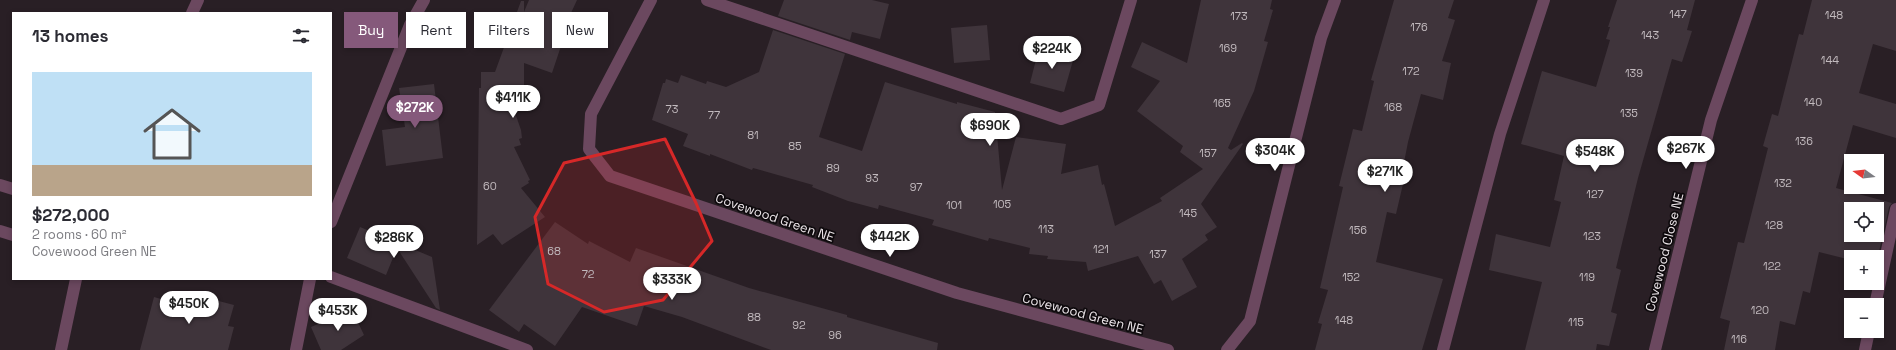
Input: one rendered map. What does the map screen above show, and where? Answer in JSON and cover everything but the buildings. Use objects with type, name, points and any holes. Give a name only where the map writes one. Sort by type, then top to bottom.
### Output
[{"type":"street","points":[[192,12],[198,0]]},
{"type":"street","points":[[332,220],[410,25],[424,0]]},
{"type":"street","name":"Covewood Green NE","points":[[651,0],[591,114],[589,149],[610,176],[957,293],[1168,350]]},
{"type":"street","points":[[708,0],[1061,119],[1099,105],[1130,0]]},
{"type":"street","points":[[1227,350],[1250,321],[1321,38],[1334,0]]},
{"type":"street","points":[[1443,350],[1500,134],[1544,0]]},
{"type":"street","name":"Covewood Close NE","points":[[1655,350],[1711,120],[1752,0]]},
{"type":"street","points":[[0,184],[12,189]]},
{"type":"street","points":[[1877,298],[1894,227],[1896,209]]},
{"type":"street","points":[[0,231],[12,235]]},
{"type":"street","points":[[332,277],[527,350]]},
{"type":"street","points":[[61,350],[76,280]]},
{"type":"street","points":[[296,350],[310,280]]},
{"type":"street","points":[[1866,350],[1869,338]]},
{"type":"highlighted area","points":[[665,139],[696,203],[712,241],[663,300],[604,312],[548,284],[535,217],[564,163]]}]
